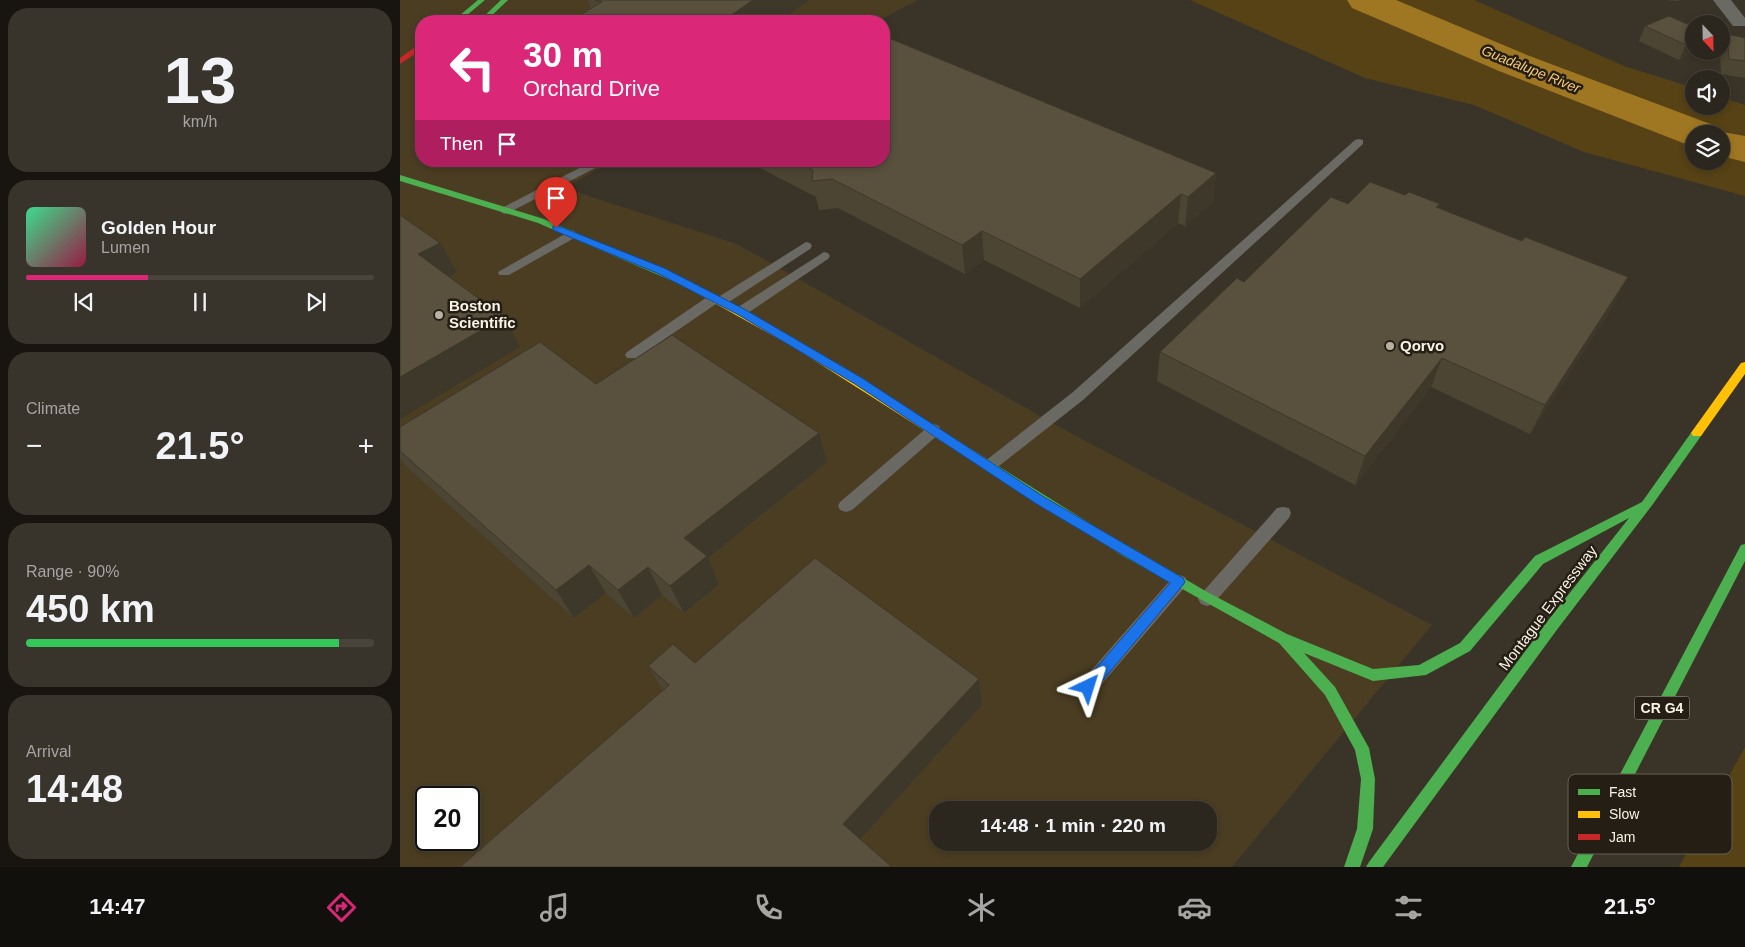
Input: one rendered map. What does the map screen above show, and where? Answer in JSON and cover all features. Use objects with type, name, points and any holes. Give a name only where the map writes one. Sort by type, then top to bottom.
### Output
[{"type":"main road","points":[[463,15],[482,0]]},
{"type":"main road","points":[[488,15],[504,0]]},
{"type":"main road","points":[[400,62],[415,51]]},
{"type":"main road","points":[[400,178],[504,210],[572,234],[661,271],[718,300],[859,381],[1040,500],[1178,582],[1282,638],[1373,675],[1421,671],[1465,647],[1539,560],[1649,501]]},
{"type":"main road","name":"Montague Expressway","points":[[1374,867],[1551,626],[1649,501],[1745,366]]},
{"type":"main road","name":"CR G4","points":[[1628,774],[1745,549]]},
{"type":"main road","points":[[1282,638],[1330,691],[1362,748],[1368,779],[1365,829],[1352,867]]},
{"type":"main road","name":"CR G4","points":[[1579,867],[1586,854]]},
{"type":"street","points":[[1722,0],[1739,22]]},
{"type":"lane","points":[[989,466],[1078,396],[1359,142]]},
{"type":"lane","points":[[504,210],[588,167]]},
{"type":"lane","points":[[504,272],[572,234]]},
{"type":"lane","points":[[632,355],[806,246]]},
{"type":"lane","points":[[740,312],[824,256]]},
{"type":"lane","points":[[846,506],[934,430]]},
{"type":"lane","points":[[1207,598],[1283,513]]},
{"type":"lane","points":[[1088,687],[1178,582]]},
{"type":"shaded area","points":[[400,0],[918,0],[889,15],[415,15],[415,167],[602,167],[564,188],[737,244],[1063,429],[1432,625],[1232,867],[400,867]]},
{"type":"shaded area","points":[[1190,0],[1474,0],[1624,66],[1685,85],[1685,115],[1730,115],[1730,100],[1745,105],[1745,196],[1584,152],[1474,105],[1365,78]]},
{"type":"shaded area","points":[[1745,747],[1745,867],[1679,867],[1686,854],[1732,854],[1732,774],[1730,774]]},
{"type":"building","points":[[595,0],[753,0],[732,15],[580,15],[602,2]]},
{"type":"building","points":[[1669,16],[1685,23],[1685,45],[1645,26]]},
{"type":"building","points":[[1730,35],[1745,38],[1745,61],[1730,59]]},
{"type":"building","points":[[890,38],[1216,173],[1188,197],[1181,194],[1080,279],[982,231],[962,245],[832,179],[812,181],[813,170],[807,167],[890,167]]},
{"type":"building","name":"Qorvo","points":[[1370,182],[1405,195],[1409,192],[1440,204],[1436,207],[1522,241],[1525,237],[1628,277],[1545,405],[1442,358],[1365,456],[1160,352],[1237,278],[1244,282],[1331,197],[1348,204]]},
{"type":"building","points":[[400,215],[440,243],[418,254],[504,317],[400,377]]},
{"type":"building","points":[[672,335],[819,433],[684,538],[707,556],[670,586],[648,567],[618,590],[589,565],[556,590],[400,451],[400,427],[540,342],[596,384]]},
{"type":"building","points":[[815,558],[979,679],[843,824],[892,867],[460,867],[669,685],[648,666],[673,644],[695,663]]},
{"type":"waterway","name":"Guadalupe River","points":[[1365,0],[1513,63],[1685,129]]},
{"type":"waterway","name":"Guadalupe River","points":[[1730,145],[1745,149]]},
{"type":"traffic: fast","points":[[463,15],[482,0]]},
{"type":"traffic: fast","points":[[489,15],[505,0]]},
{"type":"traffic: fast","points":[[400,178],[541,221],[687,284]]},
{"type":"traffic: fast","points":[[1374,867],[1551,627],[1649,501],[1697,433]]},
{"type":"traffic: fast","points":[[978,459],[1128,553],[1282,638]]},
{"type":"traffic: fast","points":[[1282,638],[1373,675],[1421,671],[1465,647],[1539,560],[1641,506]]},
{"type":"traffic: fast","points":[[1628,774],[1745,549]]},
{"type":"traffic: fast","points":[[1286,643],[1330,691],[1362,748],[1368,779],[1365,829],[1352,867]]},
{"type":"traffic: fast","points":[[1579,867],[1586,854]]},
{"type":"traffic: slow","points":[[687,284],[798,345],[978,459]]},
{"type":"traffic: slow","points":[[1697,433],[1745,366]]},
{"type":"traffic: jam","points":[[400,62],[415,51]]},
{"type":"place","name":"Boston Scientific","points":[[439,315]]},
{"type":"place","name":"Qorvo","points":[[1390,346]]},
{"type":"route","points":[[556,228],[661,271],[740,312],[859,381],[1040,500],[1178,582],[1088,687]]}]
